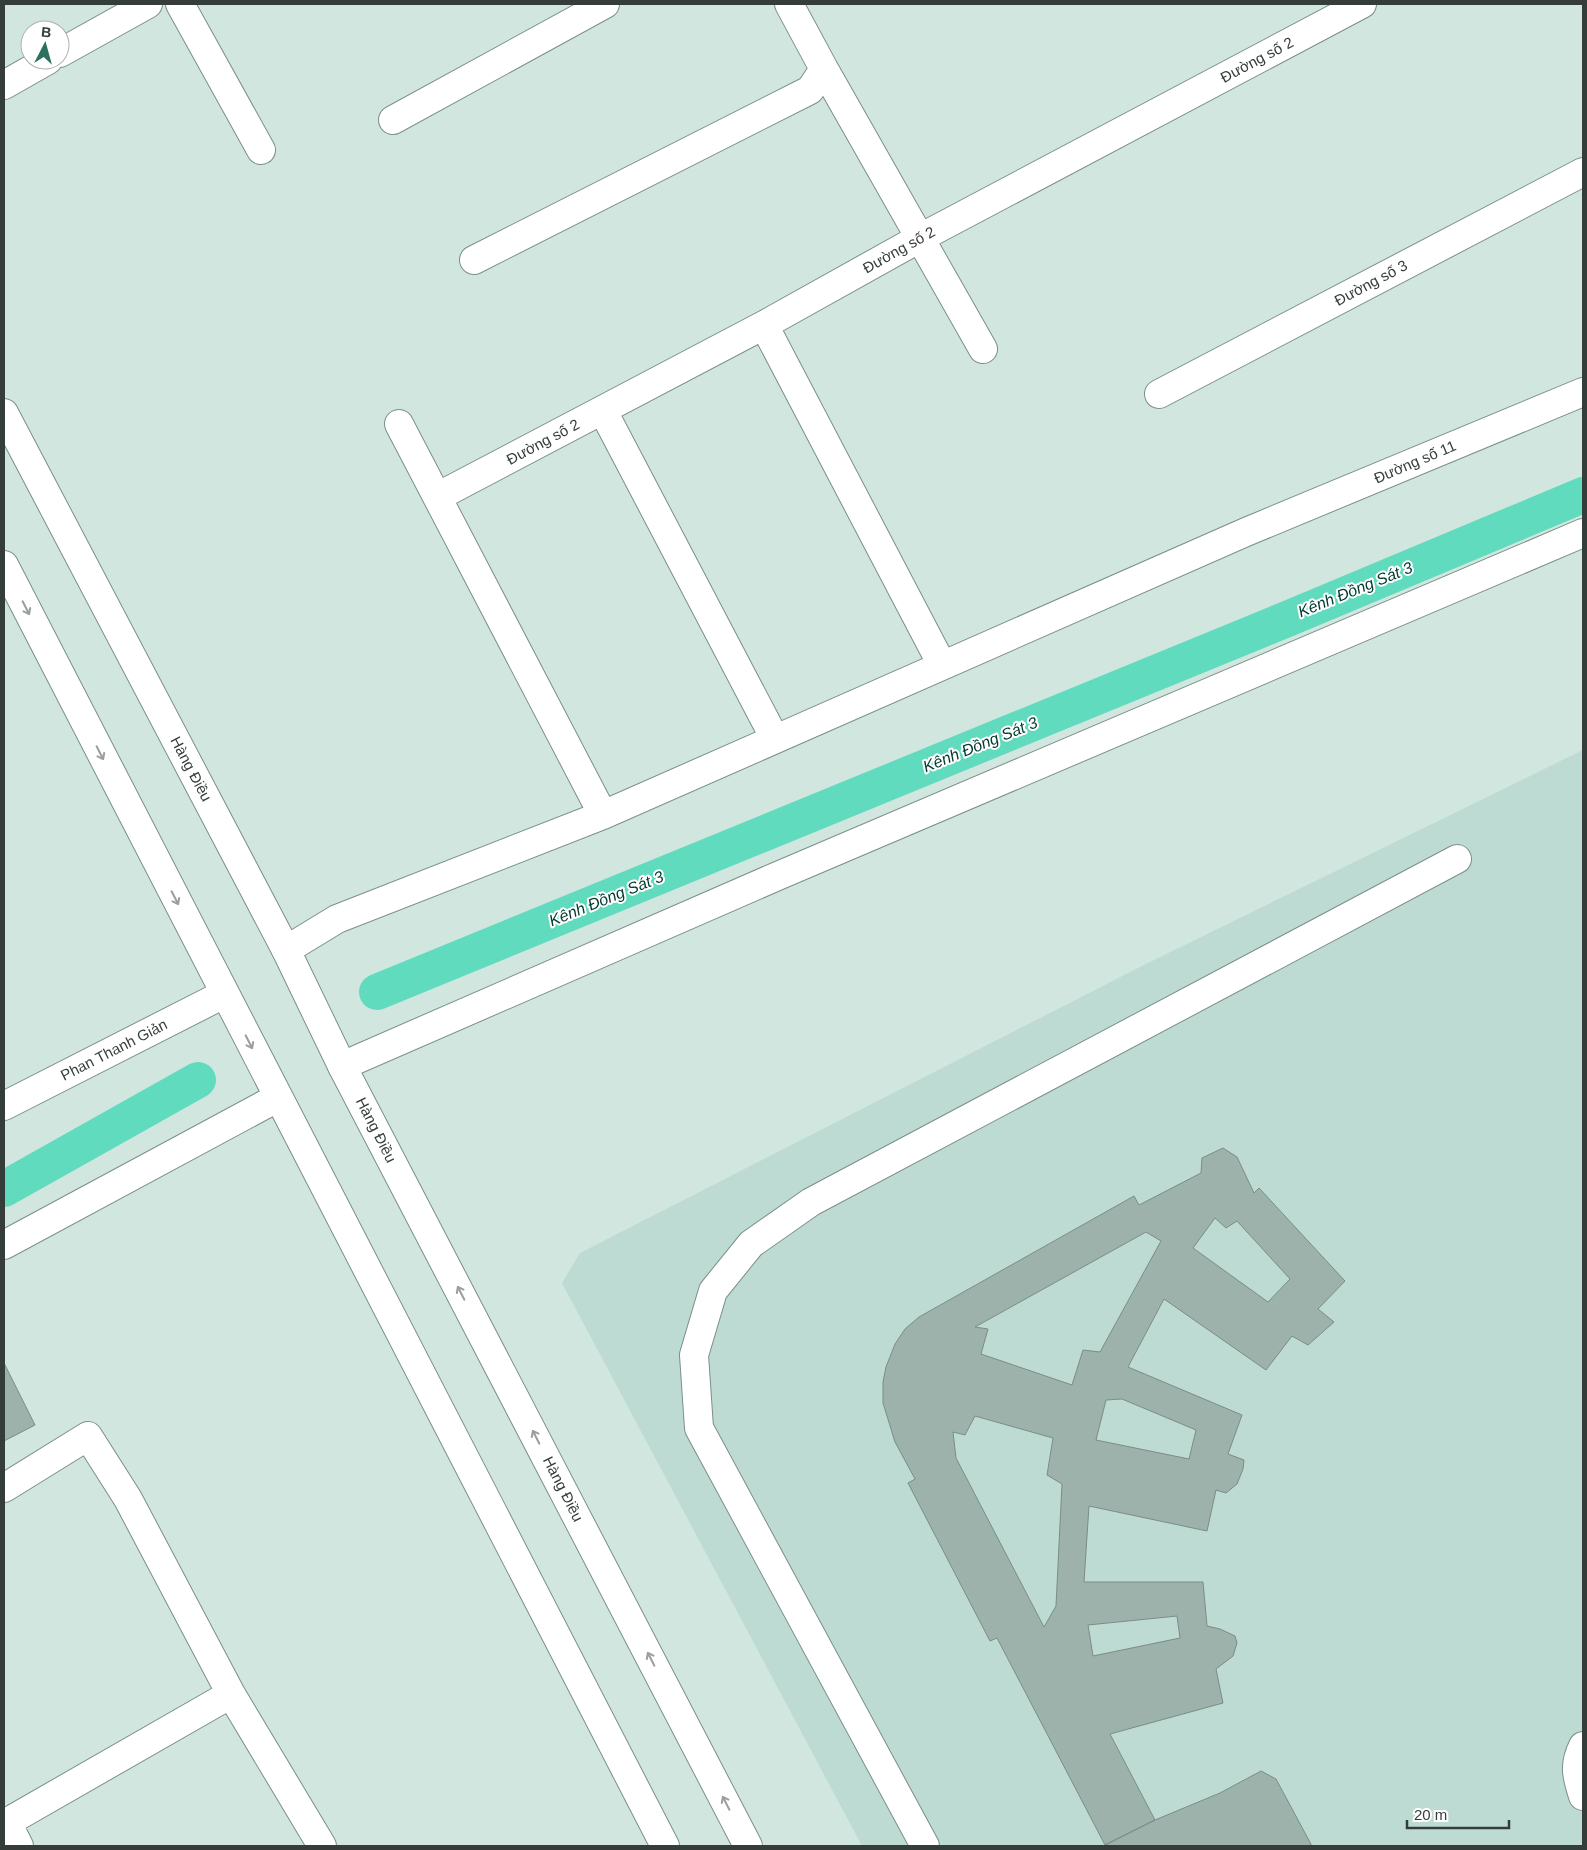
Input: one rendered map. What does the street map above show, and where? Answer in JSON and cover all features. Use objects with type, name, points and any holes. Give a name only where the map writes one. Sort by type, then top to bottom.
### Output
[{"type":"street","points":[[70,47],[148,4]]},
{"type":"street","points":[[180,4],[261,150]]},
{"type":"street","points":[[393,120],[605,4]]},
{"type":"street","points":[[789,4],[824,70],[983,349]]},
{"type":"street","name":"Đường số 2","points":[[438,497],[764,325],[920,238],[1362,4]]},
{"type":"street","points":[[4,85],[30,70]]},
{"type":"street","points":[[474,260],[810,90],[824,70]]},
{"type":"street","name":"Đường số 3","points":[[1159,394],[1583,172]]},
{"type":"street","points":[[764,325],[942,665]]},
{"type":"street","name":"Đường số 11","points":[[286,950],[337,919],[603,815],[1246,532],[1583,392]]},
{"type":"street","points":[[602,411],[775,739]]},
{"type":"street","points":[[399,424],[603,815]]},
{"type":"street","name":"Hàng Điều","points":[[7,426],[286,950],[342,1066],[748,1846]]},
{"type":"street","points":[[342,1066],[780,874],[1583,533]]},
{"type":"street","points":[[4,565],[664,1846]]},
{"type":"street","points":[[925,1846],[699,1428],[694,1355],[713,1291],[751,1244],[811,1202],[1457,859]]},
{"type":"street","name":"Phan Thanh Giản","points":[[4,1106],[224,994]]},
{"type":"street","points":[[4,1245],[278,1098]]},
{"type":"street","points":[[4,1488],[88,1436],[128,1499],[231,1694],[322,1846]]},
{"type":"street","points":[[19,1846],[5,1823],[231,1694]]},
{"type":"street","points":[[1583,1746],[1578,1756],[1576,1774],[1583,1796]]},
{"type":"shaded area","points":[[1583,750],[1583,1846],[862,1846],[562,1283],[580,1253],[1144,965]]},
{"type":"building","points":[[1223,1148],[1237,1157],[1254,1193],[1259,1188],[1345,1281],[1318,1309],[1334,1322],[1308,1345],[1292,1336],[1266,1370],[1164,1299],[1128,1367],[1242,1415],[1228,1454],[1244,1460],[1243,1469],[1237,1484],[1226,1493],[1216,1490],[1207,1531],[1089,1506],[1084,1582],[1203,1582],[1207,1626],[1220,1629],[1235,1636],[1237,1643],[1233,1656],[1216,1669],[1223,1703],[1110,1734],[1155,1820],[1105,1845],[997,1638],[990,1641],[908,1483],[915,1479],[895,1442],[883,1403],[883,1382],[886,1367],[895,1344],[905,1329],[919,1317],[1134,1196],[1139,1205],[1201,1173],[1202,1158]],"holes":[[[1215,1218],[1226,1228],[1237,1221],[1290,1279],[1268,1302],[1193,1248]],[[1146,1232],[1161,1241],[1100,1352],[1083,1350],[1072,1385],[981,1354],[988,1329],[975,1327]],[[1122,1399],[1196,1430],[1189,1459],[1096,1440],[1106,1400]],[[975,1416],[1053,1438],[1047,1475],[1062,1484],[1056,1606],[1044,1627],[956,1458],[953,1432],[965,1435]],[[1177,1616],[1180,1638],[1093,1656],[1088,1625]]]},
{"type":"building","points":[[4,1363],[35,1425],[4,1441]]},
{"type":"building","points":[[1261,1771],[1276,1779],[1312,1846],[1103,1846],[1155,1820],[1220,1793]]},
{"type":"waterway","name":"Kênh Đồng Sát 3","points":[[377,992],[1292,617],[1583,495]]},
{"type":"waterway","points":[[4,1189],[198,1080]]}]
